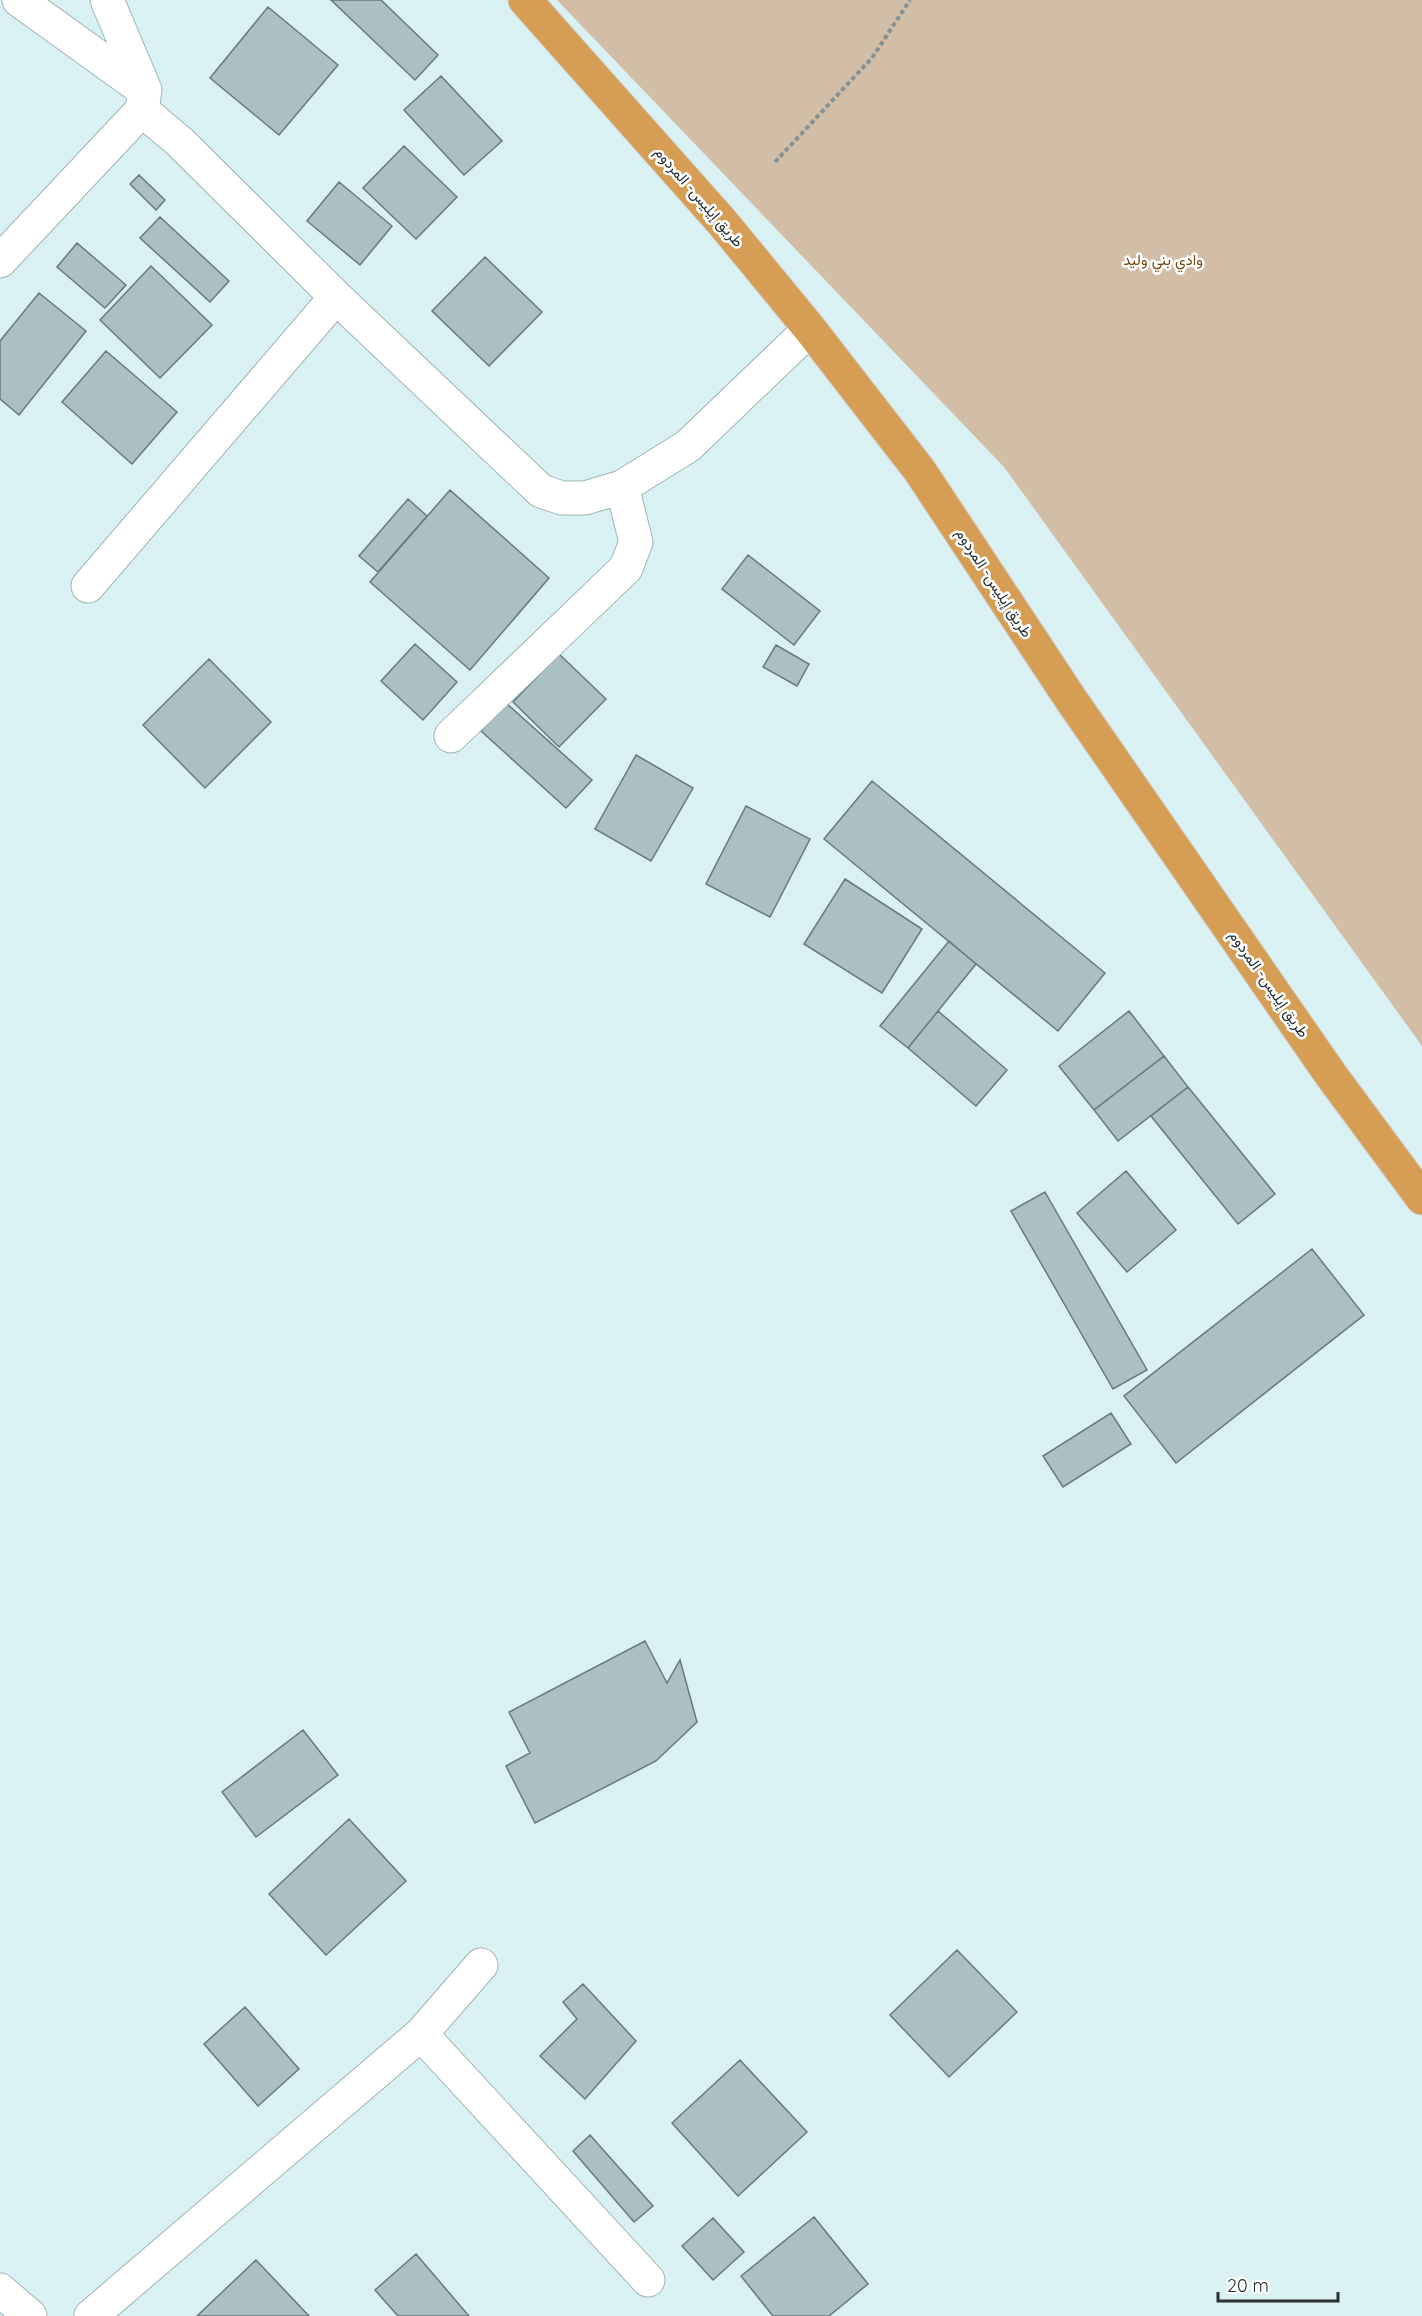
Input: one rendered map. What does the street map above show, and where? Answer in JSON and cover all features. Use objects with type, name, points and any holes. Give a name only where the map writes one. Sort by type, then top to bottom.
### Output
[{"type":"highway","name":"طريق إيليس- المردوم","points":[[525,0],[722,222],[810,329],[920,471],[1070,698],[1331,1074],[1422,1198]]},
{"type":"street","points":[[19,0],[143,100],[181,143],[336,297],[541,490],[562,498],[585,498],[622,487],[688,446],[810,329]]},
{"type":"street","points":[[107,0],[143,100]]},
{"type":"street","points":[[0,261],[143,100]]},
{"type":"street","points":[[88,586],[336,297]]},
{"type":"street","points":[[451,736],[626,568],[636,542],[622,487]]},
{"type":"street","points":[[91,2316],[421,2034],[481,1965]]},
{"type":"street","points":[[421,2034],[648,2280]]},
{"type":"street","points":[[0,2290],[30,2316]]},
{"type":"path","points":[[775,162],[872,58],[910,0]]},
{"type":"green space","name":"وادي بني وليد","points":[[557,0],[1422,0],[1422,1046],[1004,467]]},
{"type":"building","points":[[331,0],[381,0],[438,55],[415,80]]},
{"type":"building","points":[[268,7],[338,65],[279,135],[210,78]]},
{"type":"building","points":[[441,76],[502,141],[464,175],[404,110]]},
{"type":"building","points":[[404,146],[457,197],[416,239],[363,188]]},
{"type":"building","points":[[139,175],[165,200],[156,210],[130,184]]},
{"type":"building","points":[[339,182],[392,226],[360,265],[307,221]]},
{"type":"building","points":[[160,217],[229,281],[210,302],[140,238]]},
{"type":"building","points":[[77,243],[126,285],[105,308],[57,267]]},
{"type":"building","points":[[485,257],[542,312],[489,366],[432,311]]},
{"type":"building","points":[[151,266],[212,325],[160,378],[100,320]]},
{"type":"building","points":[[39,293],[86,331],[19,415],[0,399],[0,341]]},
{"type":"building","points":[[106,351],[177,412],[132,464],[62,402]]},
{"type":"building","points":[[450,490],[549,578],[470,670],[370,582]]},
{"type":"building","points":[[408,499],[427,516],[378,572],[359,556]]},
{"type":"building","points":[[748,555],[820,611],[794,645],[722,589]]},
{"type":"building","points":[[415,644],[457,682],[423,720],[381,681]]},
{"type":"building","points":[[776,645],[809,664],[797,686],[763,667]]},
{"type":"building","points":[[559,654],[606,699],[559,747],[513,702]]},
{"type":"building","points":[[209,659],[271,722],[205,788],[143,725]]},
{"type":"building","points":[[506,703],[592,780],[566,808],[481,731]]},
{"type":"building","points":[[636,755],[693,788],[651,861],[595,829]]},
{"type":"building","points":[[872,781],[1105,973],[1058,1031],[824,839]]},
{"type":"building","points":[[746,806],[810,839],[770,917],[706,884]]},
{"type":"building","points":[[845,879],[922,929],[882,993],[804,944]]},
{"type":"building","points":[[949,941],[976,964],[908,1048],[880,1026]]},
{"type":"building","points":[[938,1011],[1007,1070],[976,1106],[908,1048]]},
{"type":"building","points":[[1129,1011],[1164,1056],[1094,1110],[1059,1066]]},
{"type":"building","points":[[1164,1056],[1188,1087],[1118,1141],[1094,1110]]},
{"type":"building","points":[[1188,1087],[1275,1194],[1238,1224],[1151,1116]]},
{"type":"building","points":[[1126,1171],[1176,1230],[1127,1272],[1077,1213]]},
{"type":"building","points":[[1045,1192],[1147,1370],[1113,1389],[1011,1211]]},
{"type":"building","points":[[1312,1249],[1364,1315],[1176,1463],[1124,1396]]},
{"type":"building","points":[[1111,1413],[1131,1444],[1063,1487],[1043,1456]]},
{"type":"building","points":[[645,1641],[667,1683],[680,1660],[697,1722],[656,1761],[535,1823],[506,1766],[530,1753],[509,1712]]},
{"type":"building","points":[[303,1730],[338,1775],[256,1837],[222,1792]]},
{"type":"building","points":[[349,1819],[406,1881],[326,1955],[269,1894]]},
{"type":"building","points":[[957,1950],[1017,2012],[949,2077],[890,2015]]},
{"type":"building","points":[[583,1984],[636,2041],[585,2099],[540,2056],[577,2019],[563,2002]]},
{"type":"building","points":[[245,2007],[299,2069],[258,2106],[204,2044]]},
{"type":"building","points":[[740,2060],[807,2132],[738,2196],[672,2123]]},
{"type":"building","points":[[590,2135],[653,2206],[634,2222],[573,2151]]},
{"type":"building","points":[[814,2217],[868,2284],[829,2316],[773,2316],[741,2276]]},
{"type":"building","points":[[713,2218],[744,2252],[713,2280],[682,2246]]},
{"type":"building","points":[[416,2254],[469,2316],[398,2316],[375,2290]]},
{"type":"building","points":[[256,2260],[309,2316],[197,2316]]}]
